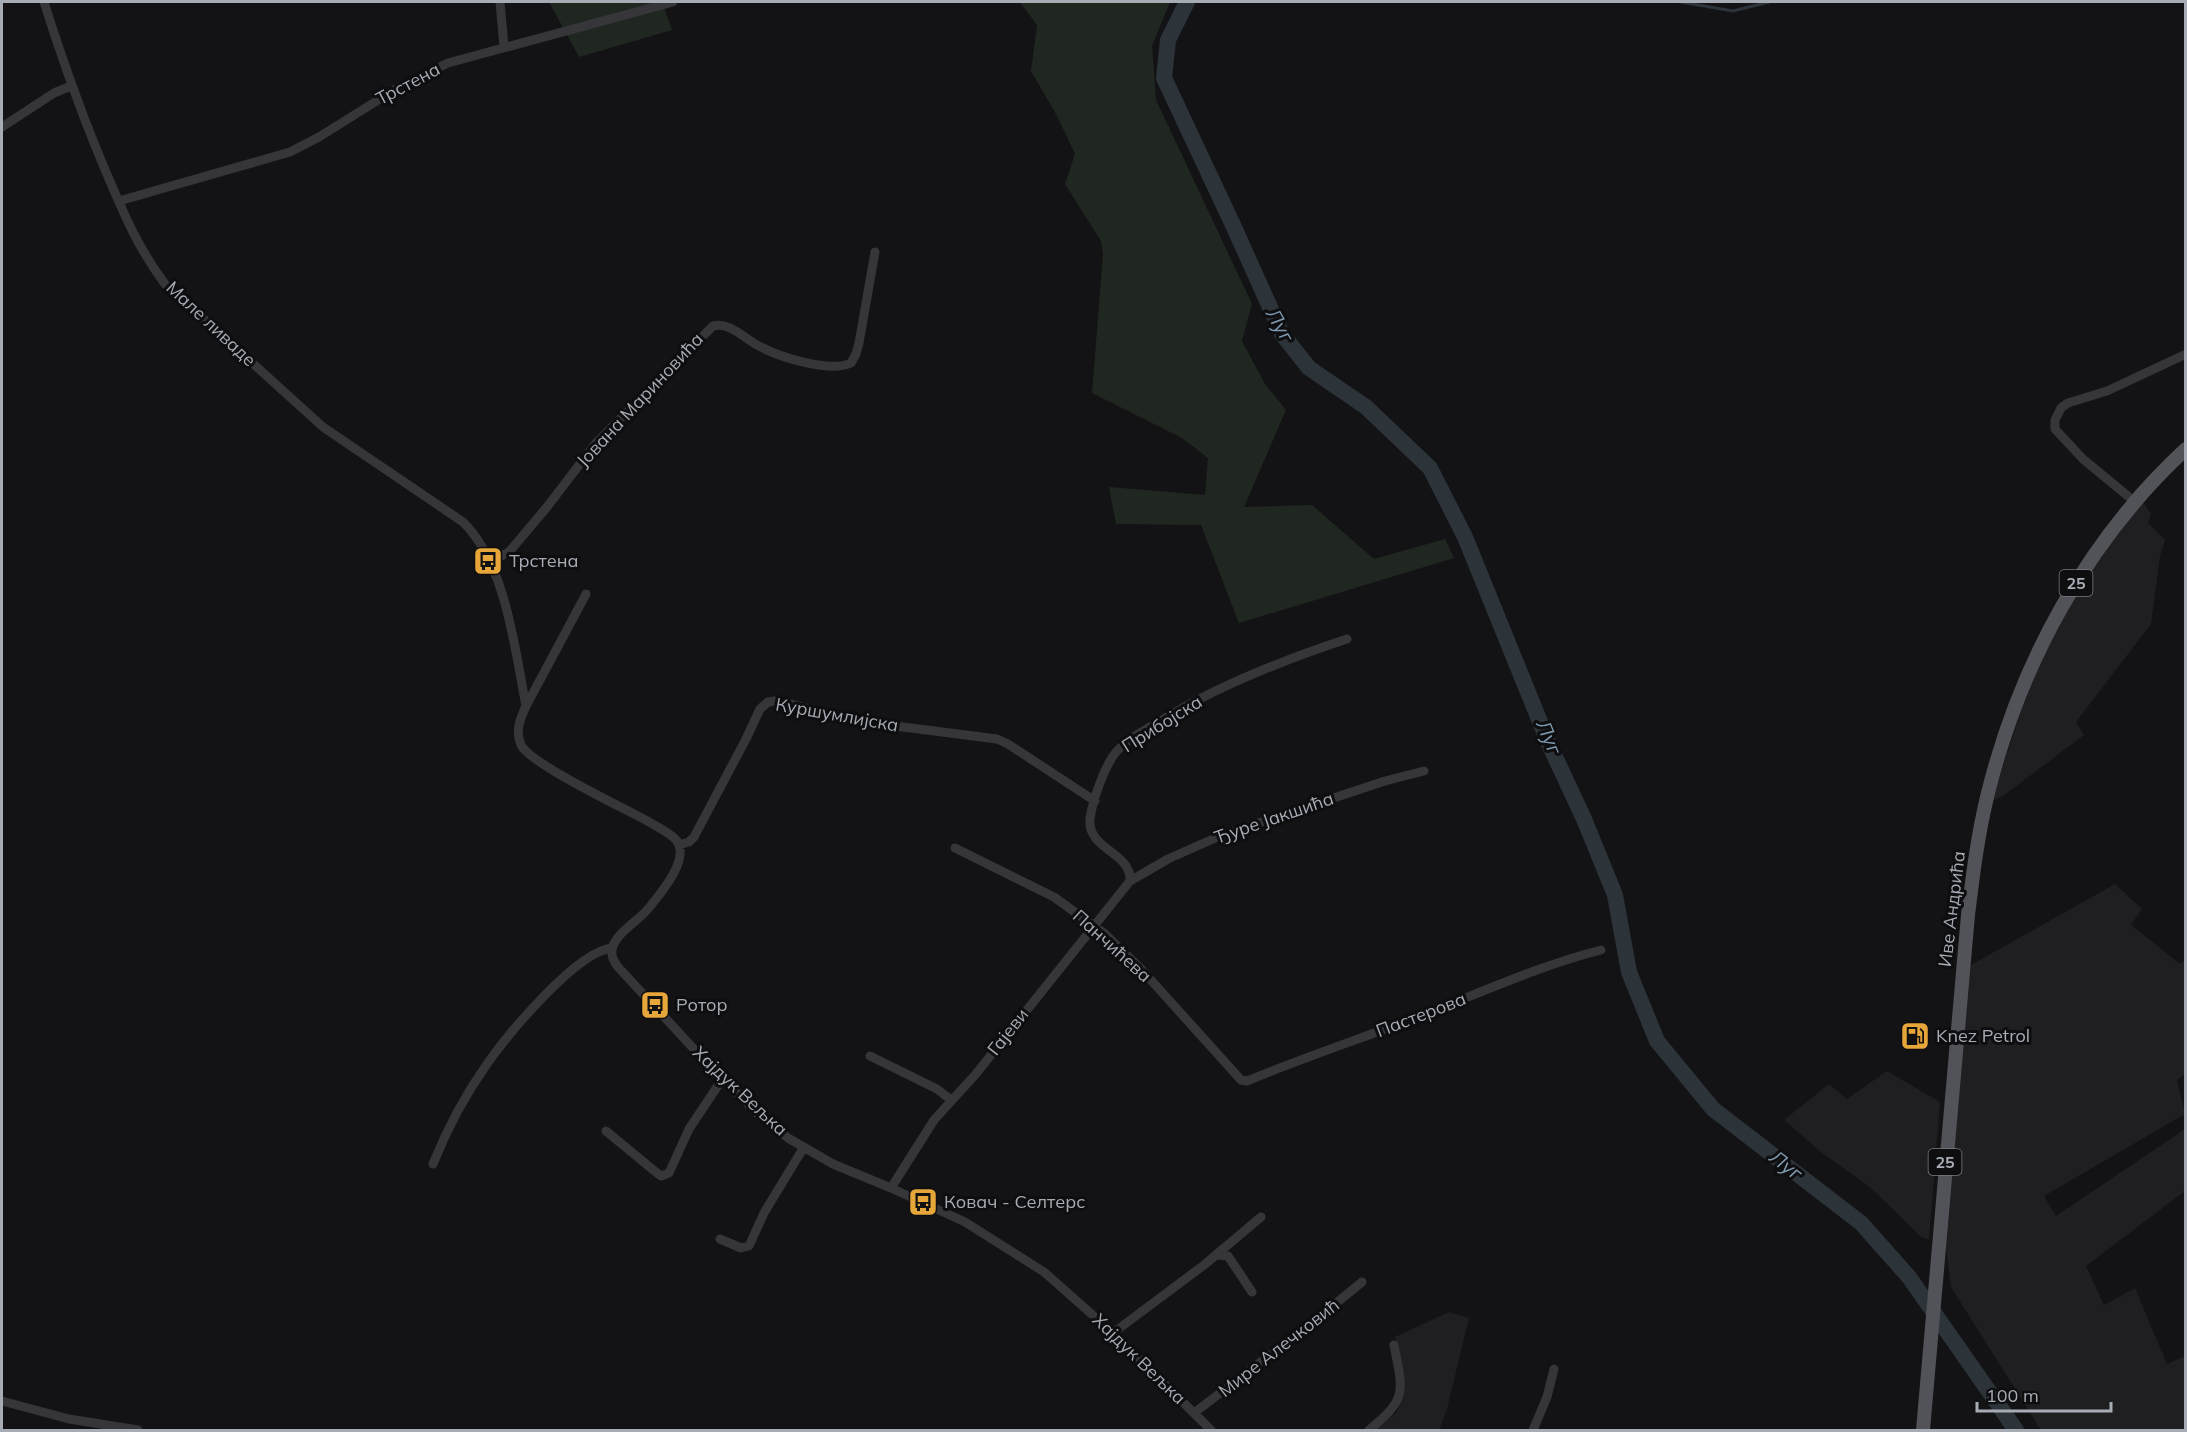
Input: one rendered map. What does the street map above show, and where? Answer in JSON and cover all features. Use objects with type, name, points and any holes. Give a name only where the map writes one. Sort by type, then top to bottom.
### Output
[{"type":"main road","name":"Иве Андрића","points":[[1923,1431],[1968,915],[1988,793],[2009,722],[2042,646],[2083,573],[2135,502],[2186,449]]},
{"type":"street","name":"Мале ливаде","points":[[44,2],[71,86],[129,228],[146,259],[165,284],[323,427],[463,522],[471,530],[490,562]]},
{"type":"street","points":[[500,2],[504,47]]},
{"type":"street","name":"Трстена","points":[[119,201],[290,152],[319,137],[408,82],[448,63],[673,2]]},
{"type":"street","points":[[2,127],[54,93],[71,86]]},
{"type":"street","name":"Јована Мариновића","points":[[490,562],[509,552],[596,443],[637,399],[713,326],[722,325],[758,346],[789,358],[840,366],[851,363],[859,343],[875,252]]},
{"type":"street","points":[[2135,502],[2084,459],[2055,429],[2055,420],[2061,408],[2068,403],[2107,391],[2186,354]]},
{"type":"street","points":[[490,562],[512,630],[526,706]]},
{"type":"street","points":[[433,1164],[446,1132],[487,1063],[564,975],[601,949],[612,948],[615,942],[648,909],[676,868],[681,855],[679,845],[672,836],[539,762],[522,747],[518,734],[518,723],[586,594]]},
{"type":"street","name":"Прибојска","points":[[1130,881],[1129,871],[1125,866],[1093,837],[1090,820],[1095,801],[1115,754],[1147,729],[1233,682],[1347,639]]},
{"type":"street","name":"Куршумлијска","points":[[679,845],[689,842],[694,837],[738,756],[760,709],[771,701],[795,705],[856,722],[997,739],[1095,801]]},
{"type":"street","name":"Ђуре Јакшића","points":[[1130,881],[1168,859],[1213,838],[1364,788],[1424,771]]},
{"type":"street","name":"Панчићева","points":[[955,848],[1054,897],[1110,939],[1141,969],[1241,1080]]},
{"type":"street","name":"Гајеви","points":[[891,1188],[933,1120],[975,1075],[1130,881]]},
{"type":"street","name":"Хајдук Вељка","points":[[612,948],[612,956],[618,967],[757,1113],[788,1138],[833,1164],[965,1222],[1044,1272],[1113,1333],[1211,1431]]},
{"type":"street","name":"Пастерова","points":[[1241,1080],[1246,1081],[1545,967],[1601,950]]},
{"type":"street","points":[[870,1056],[937,1089],[951,1100]]},
{"type":"street","points":[[606,1131],[661,1176],[669,1173],[689,1129],[723,1078]]},
{"type":"street","points":[[720,1239],[741,1248],[748,1246],[804,1147]]},
{"type":"street","points":[[1113,1333],[1216,1255],[1261,1217]]},
{"type":"street","points":[[1216,1255],[1228,1256],[1252,1292]]},
{"type":"street","name":"Мире Алечковић","points":[[1194,1413],[1314,1322],[1362,1282]]},
{"type":"street","points":[[1369,1431],[1389,1414],[1400,1397],[1402,1386],[1394,1345]]},
{"type":"street","points":[[1533,1431],[1547,1397],[1554,1369]]},
{"type":"street","points":[[2,1401],[69,1419],[138,1431]]},
{"type":"shaded area","points":[[549,2],[666,2],[663,4],[672,30],[579,57]]},
{"type":"shaded area","points":[[1020,2],[1170,2],[1152,46],[1156,100],[1252,304],[1242,341],[1265,384],[1286,410],[1244,507],[1312,505],[1374,559],[1445,539],[1454,558],[1239,623],[1201,525],[1116,524],[1109,487],[1205,495],[1208,458],[1182,438],[1092,393],[1103,254],[1101,241],[1065,184],[1075,154],[1057,116],[1031,71],[1037,25]]},
{"type":"shaded area","points":[[2142,500],[2151,514],[2148,523],[2165,540],[2160,556],[2151,624],[2076,722],[2084,735],[2003,796],[1994,800],[2020,714],[2052,633],[2083,582]]},
{"type":"shaded area","points":[[2115,884],[2142,909],[2131,925],[2180,964],[2185,960],[2185,1074],[2177,1080],[2185,1114],[2044,1196],[2056,1216],[2185,1129],[2185,1191],[2086,1266],[2104,1305],[2135,1288],[2167,1364],[2185,1356],[2185,1430],[2041,1430],[1951,1287],[1944,1232],[1971,965]]},
{"type":"shaded area","points":[[1887,1071],[1940,1102],[1929,1240],[1921,1237],[1870,1187],[1821,1152],[1784,1120],[1829,1084],[1847,1099]]},
{"type":"shaded area","points":[[1449,1312],[1469,1318],[1447,1409],[1439,1430],[1376,1430],[1397,1412],[1403,1396],[1404,1383],[1395,1337]]},
{"type":"waterway","name":"Луг","points":[[1187,2],[1168,40],[1164,78],[1282,334],[1309,368],[1366,407],[1430,468],[1465,537],[1549,744],[1584,819],[1615,895],[1629,972],[1657,1041],[1713,1109],[1861,1223],[1909,1277],[2016,1430]]},
{"type":"waterway","points":[[1681,2],[1733,11],[1769,2]]},
{"type":"place","name":"Трстена","points":[[488,561]]},
{"type":"place","name":"Ротор","points":[[655,1005]]},
{"type":"place","name":"Knez Petrol","points":[[1915,1036]]},
{"type":"place","name":"Ковач - Селтерс","points":[[923,1202]]}]
